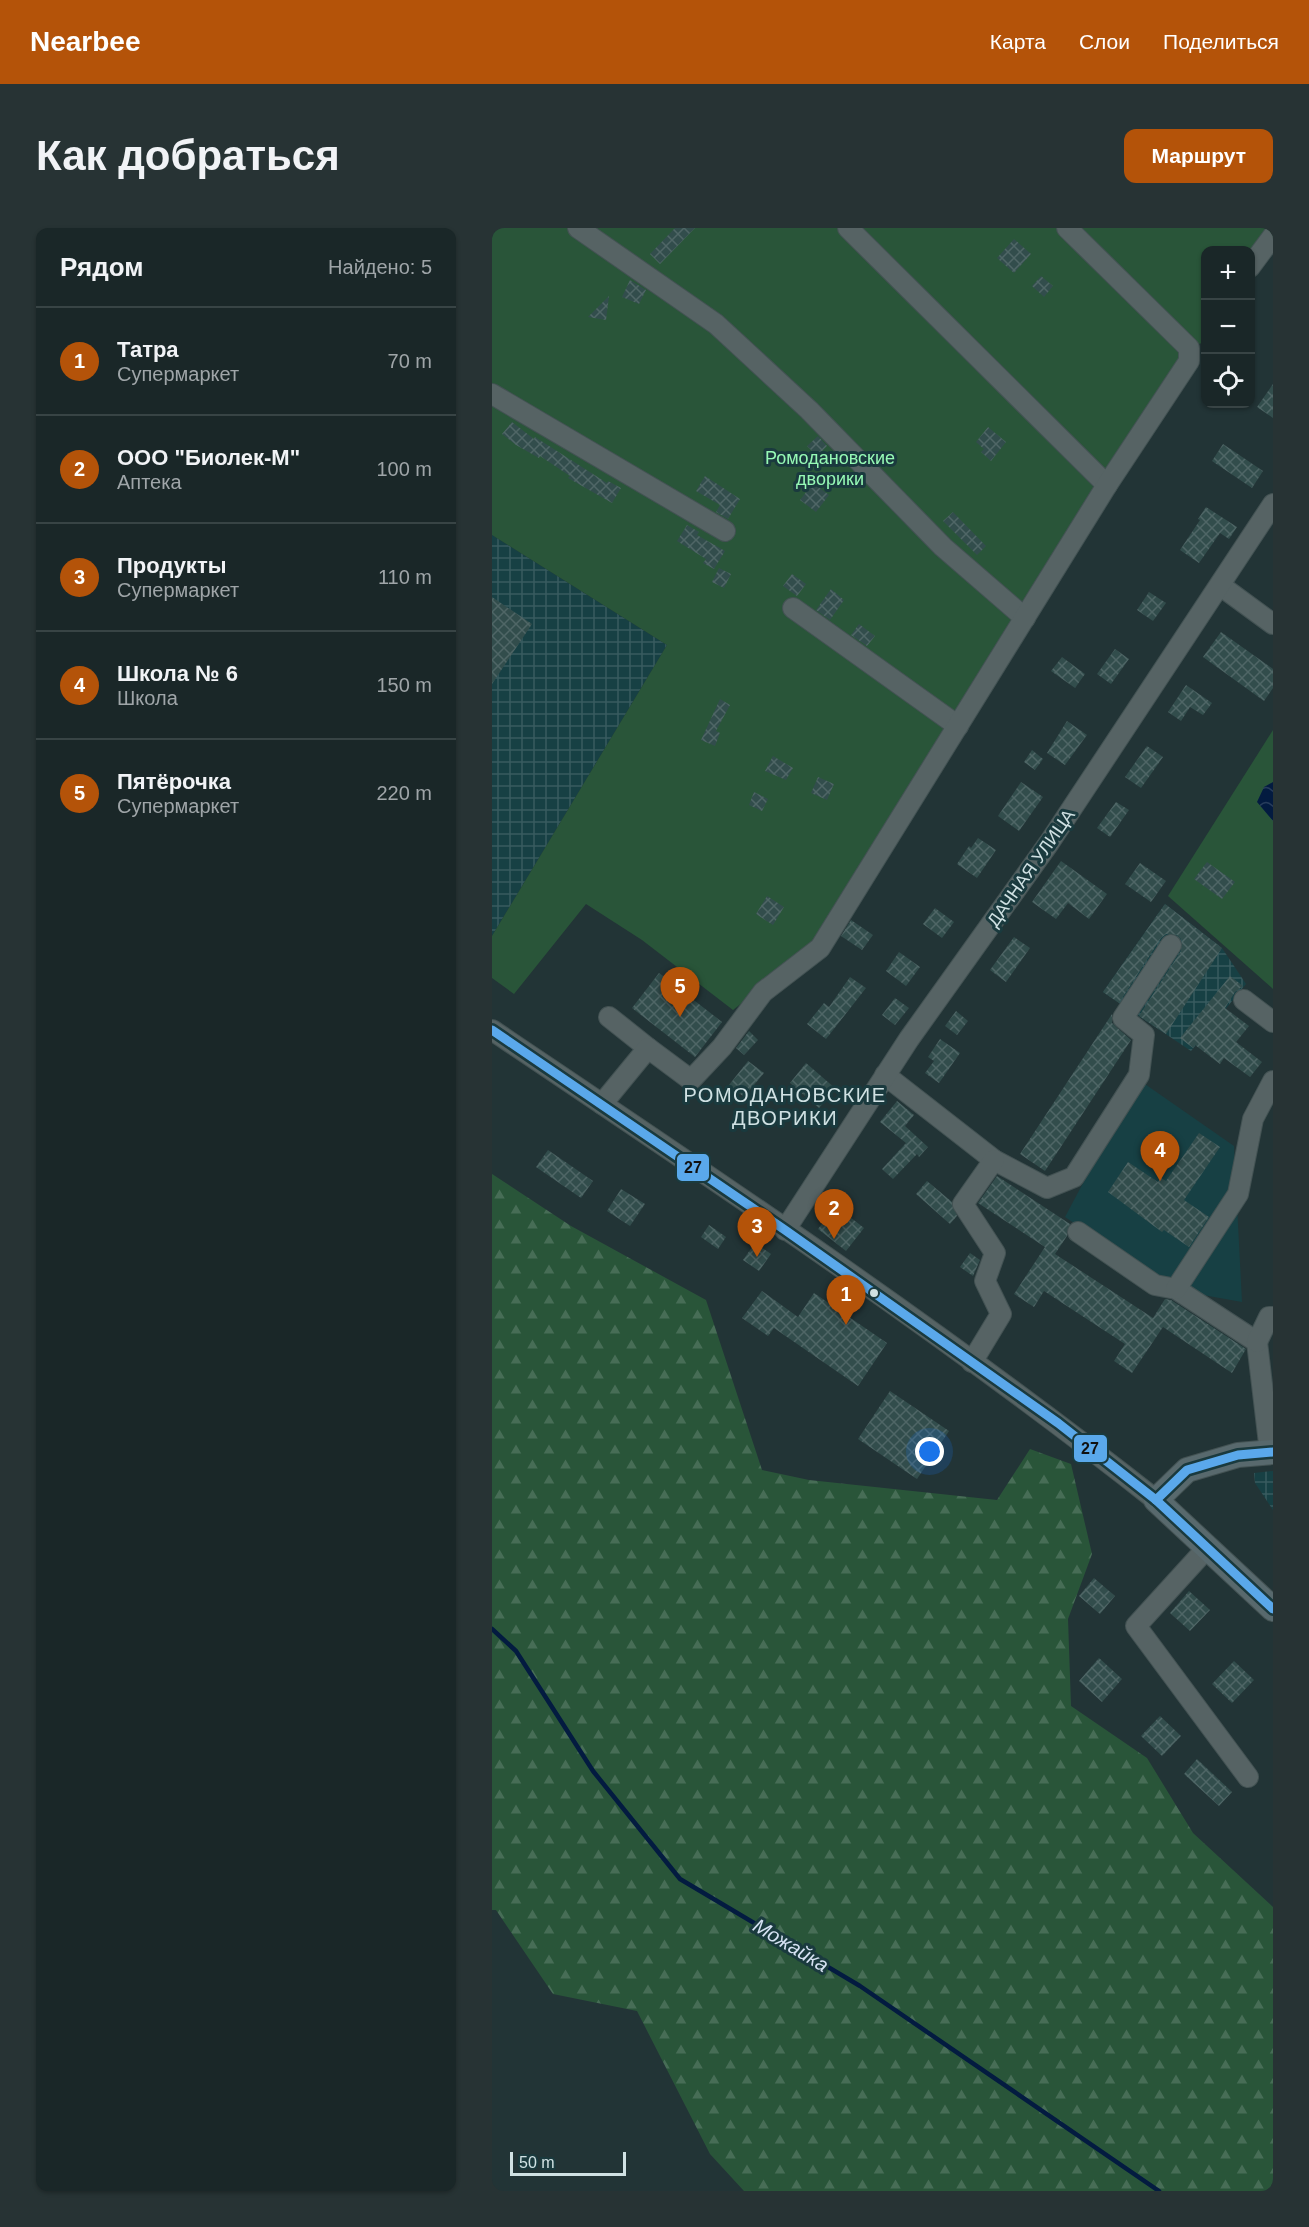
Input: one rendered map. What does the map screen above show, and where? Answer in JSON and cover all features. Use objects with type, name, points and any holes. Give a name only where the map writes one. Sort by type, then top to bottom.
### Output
[{"type":"main road","points":[[1271,1452],[1238,1455],[1187,1470],[1156,1500],[1273,1608]]},
{"type":"street","points":[[578,228],[716,324],[809,410],[943,547],[1025,618]]},
{"type":"street","points":[[848,228],[1107,486]]},
{"type":"street","points":[[609,1017],[691,1080],[722,1047],[763,992],[820,948],[1107,486],[1189,361],[1189,348],[1067,228]]},
{"type":"street","points":[[1255,261],[1273,236]]},
{"type":"street","points":[[492,394],[725,531]]},
{"type":"street","name":"ДАЧНАЯ УЛИЦА","points":[[785,1230],[885,1075],[1049,843],[1221,586],[1273,504]]},
{"type":"street","points":[[1221,586],[1273,624]]},
{"type":"street","points":[[793,608],[958,726]]},
{"type":"street","points":[[885,1075],[994,1160],[1047,1188],[1074,1177],[1139,1075],[1144,1035],[1123,1018],[1171,945]]},
{"type":"street","points":[[1244,1000],[1273,1022]]},
{"type":"street","points":[[492,1030],[785,1230],[972,1362],[1058,1423],[1156,1500]]},
{"type":"street","points":[[602,1104],[648,1048]]},
{"type":"street","points":[[1176,1289],[1238,1194],[1253,1119],[1273,1081]]},
{"type":"street","points":[[972,1362],[1001,1314],[986,1281],[995,1253],[963,1204],[994,1160]]},
{"type":"street","points":[[1078,1232],[1155,1285],[1176,1289],[1257,1342]]},
{"type":"street","points":[[1271,1452],[1269,1402],[1257,1342],[1269,1317],[1273,1317]]},
{"type":"street","points":[[1207,1548],[1136,1626],[1248,1777]]},
{"type":"shaded area","points":[[492,535],[667,645],[492,936]]},
{"type":"shaded area","points":[[1165,904],[1222,948],[1246,984],[1191,1051],[1103,992]]},
{"type":"shaded area","points":[[1142,1082],[1234,1146],[1242,1302],[1175,1290],[1065,1217],[1106,1140]]},
{"type":"shaded area","points":[[1273,1471],[1273,1510],[1255,1483],[1254,1473]]},
{"type":"green space","name":"Ромодановские дворики","points":[[492,228],[1273,228],[1273,249],[1255,274],[1255,246],[1201,246],[1201,343],[1193,346],[805,953],[733,1010],[642,940],[586,904],[514,994],[492,978],[492,936],[667,645],[492,535]]},
{"type":"green space","points":[[1273,730],[1273,989],[1168,896]]},
{"type":"green space","points":[[492,1174],[571,1226],[706,1300],[762,1470],[809,1480],[997,1500],[1030,1449],[1071,1464],[1092,1554],[1068,1619],[1071,1706],[1147,1758],[1193,1833],[1273,1907],[1273,2191],[744,2191],[710,2154],[637,2011],[553,1994],[496,1910],[492,1910]]},
{"type":"water","points":[[1273,782],[1273,821],[1257,802],[1264,787]]},
{"type":"building","points":[[675,228],[695,228],[660,264],[650,254]]},
{"type":"building","points":[[1014,239],[1031,254],[1014,273],[997,258]]},
{"type":"building","points":[[1041,276],[1053,286],[1044,297],[1032,286]]},
{"type":"building","points":[[630,280],[646,290],[639,304],[622,297]]},
{"type":"building","points":[[609,296],[606,320],[588,317]]},
{"type":"building","points":[[1273,384],[1273,418],[1257,407]]},
{"type":"building","points":[[512,422],[534,439],[535,437],[607,483],[608,481],[621,488],[612,503],[568,478],[570,476],[540,456],[539,458],[516,445],[502,434]]},
{"type":"building","points":[[988,427],[1006,442],[991,461],[981,452],[984,449],[976,442]]},
{"type":"building","points":[[818,436],[827,446],[817,456],[807,446]]},
{"type":"building","points":[[1223,444],[1263,471],[1252,488],[1212,461]]},
{"type":"building","points":[[705,476],[740,499],[728,519],[716,512],[720,505],[696,491]]},
{"type":"building","points":[[813,483],[829,495],[816,512],[800,500]]},
{"type":"building","points":[[1206,507],[1237,527],[1229,539],[1220,533],[1199,563],[1180,550]]},
{"type":"building","points":[[953,512],[986,546],[977,555],[943,521]]},
{"type":"building","points":[[687,525],[699,532],[697,535],[725,551],[714,569],[703,563],[706,559],[677,541]]},
{"type":"building","points":[[719,568],[731,574],[724,588],[712,582]]},
{"type":"building","points":[[792,574],[806,584],[797,596],[783,586]]},
{"type":"building","points":[[831,589],[844,600],[830,620],[816,610]]},
{"type":"building","points":[[1149,592],[1166,603],[1153,621],[1137,610]]},
{"type":"building","points":[[492,597],[532,624],[492,684]]},
{"type":"building","points":[[859,624],[875,636],[867,646],[851,635]]},
{"type":"building","points":[[1221,632],[1273,669],[1273,688],[1264,701],[1203,657]]},
{"type":"building","points":[[1115,649],[1129,659],[1111,684],[1097,674]]},
{"type":"building","points":[[1062,657],[1085,674],[1075,688],[1051,671]]},
{"type":"building","points":[[1186,685],[1212,703],[1203,715],[1190,707],[1181,721],[1168,712]]},
{"type":"building","points":[[720,699],[730,705],[716,731],[720,733],[715,746],[701,740]]},
{"type":"building","points":[[1067,721],[1087,735],[1065,765],[1047,753]]},
{"type":"building","points":[[1147,746],[1163,757],[1141,788],[1125,777]]},
{"type":"building","points":[[1032,750],[1043,759],[1035,770],[1024,762]]},
{"type":"building","points":[[773,756],[793,768],[786,780],[765,771]]},
{"type":"building","points":[[818,777],[834,784],[827,800],[811,793]]},
{"type":"building","points":[[1021,782],[1043,797],[1019,831],[998,816]]},
{"type":"building","points":[[754,792],[768,799],[762,811],[749,805]]},
{"type":"building","points":[[1116,802],[1129,810],[1110,837],[1097,828]]},
{"type":"building","points":[[978,838],[996,850],[977,878],[957,864],[969,846],[971,848]]},
{"type":"building","points":[[1061,861],[1107,894],[1089,919],[1068,903],[1056,919],[1032,902]]},
{"type":"building","points":[[1207,862],[1235,882],[1222,899],[1194,879]]},
{"type":"building","points":[[1140,863],[1166,881],[1151,902],[1125,884]]},
{"type":"building","points":[[767,896],[784,907],[773,925],[756,914]]},
{"type":"building","points":[[1165,904],[1222,948],[1166,1034],[1139,1016],[1181,951],[1182,940],[1177,935],[1166,934],[1161,938],[1119,1003],[1103,992]]},
{"type":"building","points":[[935,908],[954,922],[942,938],[923,924]]},
{"type":"building","points":[[851,920],[873,935],[862,950],[841,936]]},
{"type":"building","points":[[1014,937],[1030,948],[1006,982],[990,970]]},
{"type":"building","points":[[899,952],[920,967],[906,986],[886,971]]},
{"type":"building","points":[[659,973],[722,1022],[695,1057],[632,1008]]},
{"type":"building","points":[[1230,976],[1243,986],[1235,992],[1225,1008],[1249,1026],[1236,1042],[1262,1062],[1250,1077],[1224,1058],[1220,1064],[1195,1045],[1193,1048],[1180,1038]]},
{"type":"building","points":[[850,977],[866,988],[826,1039],[807,1024],[824,1003],[829,1007]]},
{"type":"building","points":[[895,998],[909,1008],[895,1025],[882,1015]]},
{"type":"building","points":[[956,1011],[968,1021],[957,1035],[945,1026]]},
{"type":"building","points":[[1112,1014],[1112,1023],[1131,1040],[1045,1171],[1020,1154]]},
{"type":"building","points":[[749,1031],[758,1040],[744,1055],[736,1048]]},
{"type":"building","points":[[940,1039],[960,1053],[939,1083],[925,1073],[934,1061],[928,1057]]},
{"type":"building","points":[[748,1061],[764,1073],[744,1097],[729,1085]]},
{"type":"building","points":[[806,1063],[836,1089],[819,1108],[790,1083]]},
{"type":"building","points":[[897,1101],[914,1115],[905,1126],[928,1147],[919,1157],[917,1154],[893,1179],[882,1169],[906,1143],[880,1122]]},
{"type":"building","points":[[1199,1133],[1220,1147],[1184,1200],[1209,1217],[1189,1247],[1164,1230],[1162,1232],[1108,1192],[1128,1162],[1158,1182],[1161,1178],[1166,1181]]},
{"type":"building","points":[[548,1150],[593,1181],[581,1198],[536,1167]]},
{"type":"building","points":[[997,1176],[1070,1224],[1067,1236],[1055,1254],[1153,1318],[1165,1299],[1171,1300],[1246,1349],[1232,1373],[1163,1327],[1132,1373],[1114,1361],[1125,1344],[1044,1291],[1034,1307],[1014,1294],[1045,1247],[978,1203]]},
{"type":"building","points":[[927,1181],[952,1202],[957,1216],[950,1224],[916,1194]]},
{"type":"building","points":[[621,1189],[645,1204],[630,1226],[607,1211]]},
{"type":"building","points":[[836,1206],[864,1228],[846,1251],[818,1229]]},
{"type":"building","points":[[709,1225],[726,1237],[718,1249],[701,1237]]},
{"type":"building","points":[[755,1243],[771,1254],[759,1271],[743,1260]]},
{"type":"building","points":[[970,1253],[980,1260],[973,1276],[960,1267]]},
{"type":"building","points":[[762,1291],[798,1317],[814,1293],[887,1343],[858,1386],[774,1328],[768,1336],[742,1318]]},
{"type":"building","points":[[890,1391],[949,1431],[917,1479],[858,1439]]},
{"type":"building","points":[[1094,1578],[1115,1596],[1100,1614],[1079,1596]]},
{"type":"building","points":[[1189,1591],[1210,1610],[1190,1631],[1170,1613]]},
{"type":"building","points":[[1099,1658],[1122,1679],[1102,1702],[1079,1681]]},
{"type":"building","points":[[1234,1661],[1254,1680],[1232,1703],[1212,1684]]},
{"type":"building","points":[[1160,1716],[1181,1736],[1162,1756],[1141,1736]]},
{"type":"building","points":[[1197,1759],[1232,1792],[1219,1806],[1184,1774]]},
{"type":"waterway","name":"Можайка","points":[[492,1629],[516,1651],[593,1771],[680,1879],[860,1986],[1159,2191]]},
{"type":"transit line","name":"27","points":[[492,1030],[785,1230],[1058,1423],[1156,1500],[1273,1609]]},
{"type":"transit line","name":"27","points":[[1156,1500],[1187,1470],[1238,1455],[1273,1452]]},
{"type":"place","name":"Пятёрочка","points":[[680,1017]]},
{"type":"place","name":"Школа № 6","points":[[1160,1181]]},
{"type":"place","name":"ООО \"Биолек-М\"","points":[[834,1239]]},
{"type":"place","name":"Продукты","points":[[757,1257]]},
{"type":"place","name":"Татра","points":[[846,1325]]},
{"type":"district","name":"РОМОДАНОВСКИЕ ДВОРИКИ","points":[[785,1106]]}]
